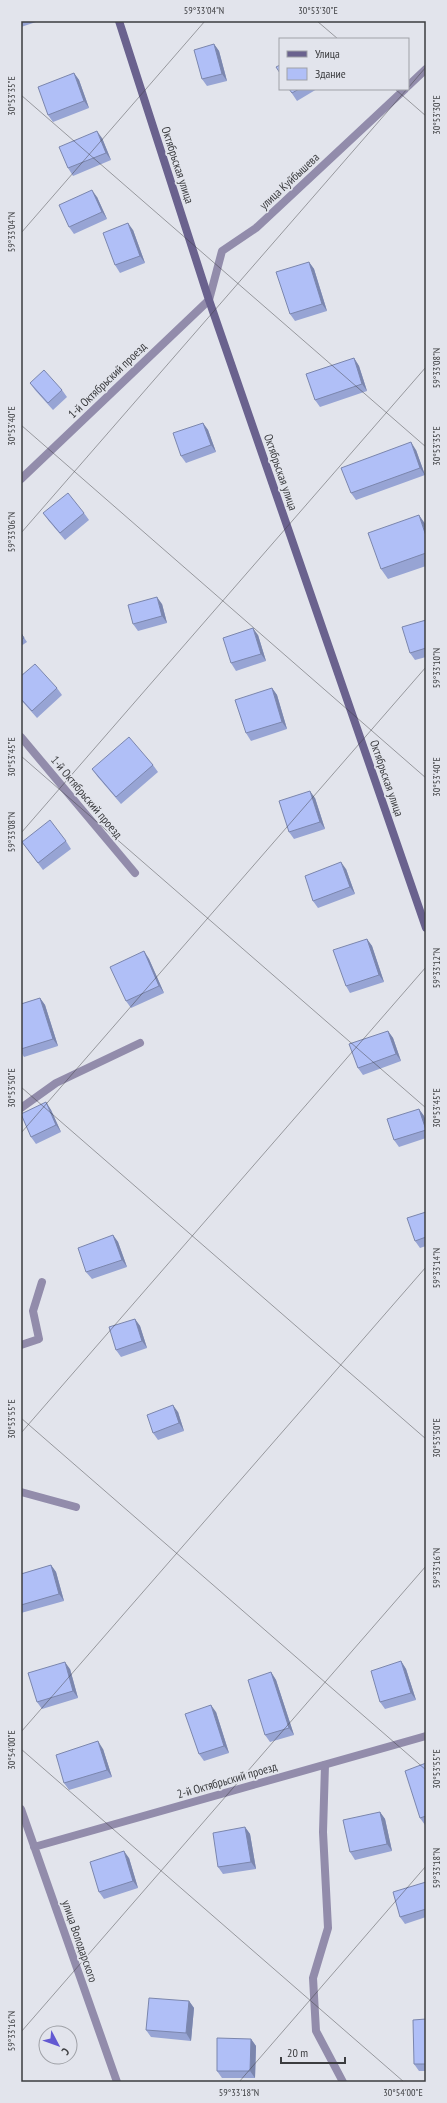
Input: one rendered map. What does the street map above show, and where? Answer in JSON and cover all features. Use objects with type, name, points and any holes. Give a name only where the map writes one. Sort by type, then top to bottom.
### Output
[{"type":"street","name":"Октябрьская улица","points":[[119,21],[209,300],[426,928]]},
{"type":"street","points":[[409,85],[426,69]]},
{"type":"street","name":"улица Куйбышева","points":[[209,300],[222,251],[256,228],[404,90]]},
{"type":"street","name":"1-й Октябрьский проезд","points":[[21,479],[209,300]]},
{"type":"street","name":"1-й Октябрьский проезд","points":[[21,738],[135,873]]},
{"type":"street","points":[[21,1108],[56,1083],[140,1043]]},
{"type":"street","points":[[21,1345],[39,1339],[33,1311],[42,1282]]},
{"type":"street","points":[[21,1492],[76,1507]]},
{"type":"street","name":"2-й Октябрьский проезд","points":[[34,1847],[426,1736]]},
{"type":"street","points":[[325,1765],[323,1832],[328,1928],[313,1978],[316,2031],[343,2082]]},
{"type":"street","name":"улица Володарского","points":[[21,1809],[116,2082]]},
{"type":"building","points":[[214,44],[222,74],[202,79],[194,50]]},
{"type":"building","points":[[74,73],[84,101],[48,115],[38,87]]},
{"type":"building","points":[[290,90],[297,90],[292,93]]},
{"type":"building","points":[[97,131],[106,153],[68,168],[59,147]]},
{"type":"building","points":[[92,190],[102,212],[69,227],[59,205]]},
{"type":"building","points":[[128,223],[140,256],[115,265],[103,233]]},
{"type":"building","points":[[309,262],[322,304],[290,314],[276,272]]},
{"type":"building","points":[[354,358],[362,384],[315,400],[306,374]]},
{"type":"building","points":[[44,370],[62,390],[48,403],[30,383]]},
{"type":"building","points":[[203,423],[211,445],[181,456],[173,433]]},
{"type":"building","points":[[411,442],[420,468],[351,493],[341,468]]},
{"type":"building","points":[[68,493],[84,513],[60,533],[43,513]]},
{"type":"building","points":[[419,515],[426,536],[426,553],[381,569],[368,533]]},
{"type":"building","points":[[157,597],[162,616],[133,624],[128,605]]},
{"type":"building","points":[[426,620],[426,648],[410,653],[402,627]]},
{"type":"building","points":[[253,628],[261,654],[231,663],[223,638]]},
{"type":"building","points":[[21,633],[24,638],[21,640]]},
{"type":"building","points":[[35,664],[57,688],[32,711],[21,699],[21,676]]},
{"type":"building","points":[[272,688],[282,722],[246,733],[235,700]]},
{"type":"building","points":[[129,737],[153,765],[116,797],[92,769]]},
{"type":"building","points":[[310,791],[320,822],[289,832],[279,801]]},
{"type":"building","points":[[50,820],[66,841],[38,863],[22,842]]},
{"type":"building","points":[[341,862],[350,887],[313,901],[305,876]]},
{"type":"building","points":[[367,939],[379,975],[346,986],[333,950]]},
{"type":"building","points":[[144,951],[159,986],[126,1001],[110,967]]},
{"type":"building","points":[[40,998],[53,1039],[21,1049],[21,1004]]},
{"type":"building","points":[[388,1031],[396,1054],[358,1068],[349,1044]]},
{"type":"building","points":[[46,1102],[56,1125],[31,1137],[21,1114]]},
{"type":"building","points":[[419,1109],[426,1130],[394,1140],[387,1119]]},
{"type":"building","points":[[426,1212],[426,1237],[415,1241],[407,1218]]},
{"type":"building","points":[[113,1235],[122,1260],[86,1272],[78,1248]]},
{"type":"building","points":[[135,1319],[142,1341],[116,1350],[109,1327]]},
{"type":"building","points":[[173,1405],[179,1423],[153,1433],[147,1415]]},
{"type":"building","points":[[51,1565],[59,1594],[21,1605],[21,1574]]},
{"type":"building","points":[[401,1661],[411,1693],[380,1702],[371,1671]]},
{"type":"building","points":[[65,1662],[73,1691],[37,1702],[28,1673]]},
{"type":"building","points":[[271,1672],[289,1728],[265,1735],[248,1680]]},
{"type":"building","points":[[211,1705],[224,1746],[199,1754],[185,1714]]},
{"type":"building","points":[[98,1741],[107,1770],[64,1783],[56,1755]]},
{"type":"building","points":[[426,1763],[426,1816],[420,1818],[405,1771]]},
{"type":"building","points":[[380,1812],[387,1844],[350,1852],[343,1820]]},
{"type":"building","points":[[245,1827],[251,1862],[218,1867],[213,1833]]},
{"type":"building","points":[[124,1851],[133,1881],[99,1892],[90,1862]]},
{"type":"building","points":[[426,1882],[426,1909],[400,1917],[393,1892]]},
{"type":"building","points":[[149,1998],[189,2001],[186,2033],[146,2030]]},
{"type":"building","points":[[426,2019],[426,2064],[414,2064],[413,2020]]},
{"type":"building","points":[[217,2038],[251,2039],[250,2071],[217,2071]]}]
